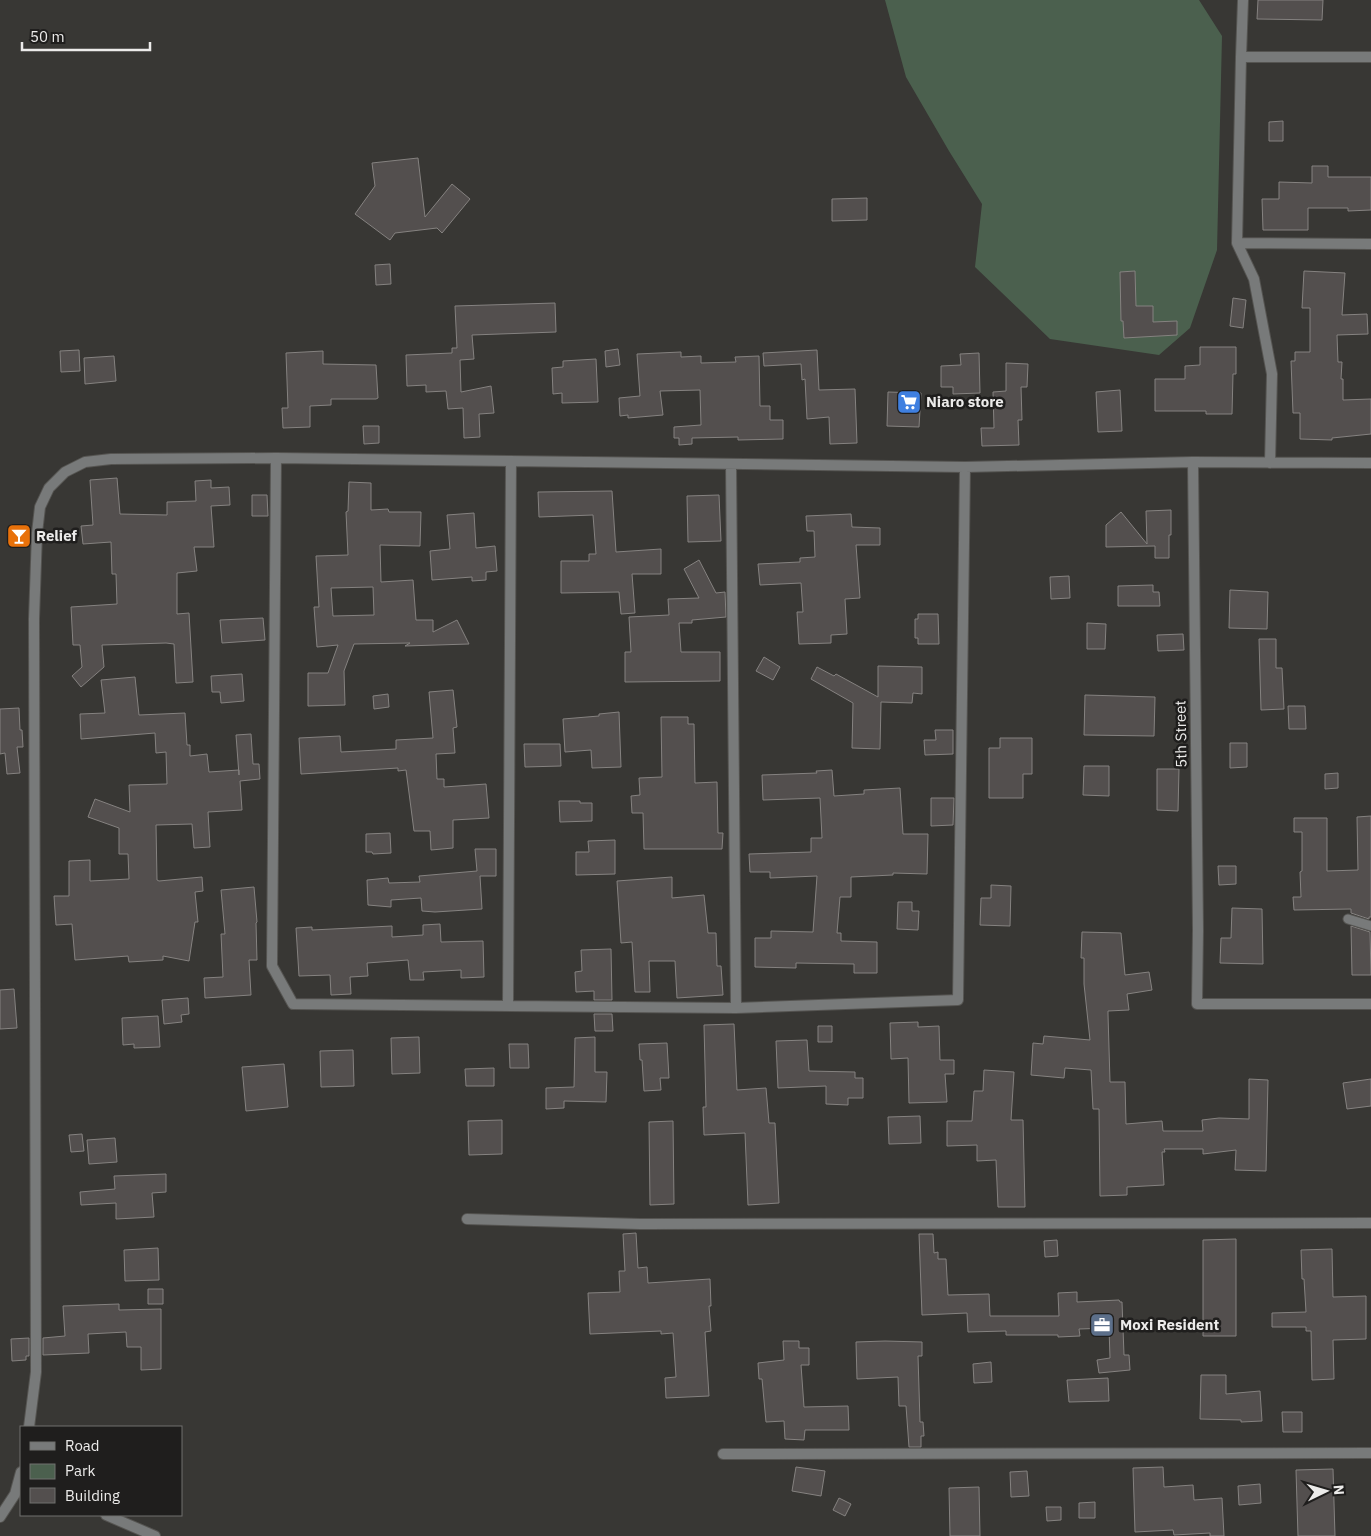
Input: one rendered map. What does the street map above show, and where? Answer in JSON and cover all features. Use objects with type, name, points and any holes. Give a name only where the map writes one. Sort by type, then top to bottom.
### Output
[{"type":"street","points":[[1244,0],[1237,243],[1254,278],[1272,374],[1270,463]]},
{"type":"street","points":[[1241,56],[1371,57]]},
{"type":"street","points":[[1237,243],[1371,244]]},
{"type":"street","points":[[29,1426],[36,1372],[34,620],[37,533],[40,507],[50,488],[65,472],[85,462],[111,459],[276,458],[965,467],[1193,462],[1371,463]]},
{"type":"street","points":[[276,458],[272,966],[293,1004],[736,1008],[958,1000],[965,467]]},
{"type":"street","points":[[508,1005],[511,462]]},
{"type":"street","name":"5th Street","points":[[1193,462],[1198,930],[1197,1004],[1371,1004]]},
{"type":"street","points":[[731,464],[736,1008]]},
{"type":"street","points":[[467,1219],[640,1224],[1371,1223]]},
{"type":"street","points":[[723,1454],[1371,1453]]},
{"type":"street","points":[[0,1517],[20,1484]]},
{"type":"street","points":[[108,1516],[156,1536]]},
{"type":"lane","points":[[1348,919],[1371,926]]},
{"type":"green space","points":[[885,0],[1199,0],[1222,36],[1217,250],[1190,328],[1159,355],[1050,339],[975,267],[982,204],[906,77]]},
{"type":"building","points":[[1258,0],[1323,0],[1322,20],[1257,19]]},
{"type":"building","points":[[1283,121],[1283,141],[1269,141],[1269,122]]},
{"type":"building","points":[[418,158],[425,217],[452,184],[470,199],[442,233],[437,228],[395,233],[390,240],[355,214],[375,186],[372,163]]},
{"type":"building","points":[[1312,166],[1328,166],[1328,177],[1371,177],[1371,210],[1348,211],[1348,208],[1308,208],[1308,230],[1263,230],[1262,199],[1279,199],[1279,182],[1312,183]]},
{"type":"building","points":[[867,198],[867,220],[832,221],[832,199]]},
{"type":"building","points":[[390,264],[391,284],[376,285],[375,265]]},
{"type":"building","points":[[1135,271],[1136,306],[1153,306],[1153,322],[1177,321],[1177,335],[1124,338],[1123,321],[1121,321],[1120,272]]},
{"type":"building","points":[[1304,271],[1345,273],[1342,315],[1367,314],[1368,334],[1337,335],[1338,362],[1342,362],[1343,400],[1371,399],[1371,434],[1332,438],[1332,440],[1300,439],[1300,413],[1293,413],[1291,361],[1295,361],[1295,352],[1310,352],[1310,308],[1302,308]]},
{"type":"building","points":[[1233,298],[1246,300],[1243,328],[1230,326]]},
{"type":"building","points":[[555,303],[556,332],[472,335],[474,359],[460,360],[461,392],[491,386],[494,413],[479,414],[480,437],[464,438],[463,408],[448,409],[446,391],[426,392],[426,385],[407,386],[406,355],[452,353],[452,348],[457,348],[455,306]]},
{"type":"building","points":[[1200,347],[1236,347],[1236,374],[1233,374],[1232,414],[1206,414],[1206,411],[1155,411],[1155,379],[1185,379],[1185,366],[1200,365]]},
{"type":"building","points":[[618,349],[620,365],[606,367],[605,351]]},
{"type":"building","points":[[79,350],[80,371],[61,372],[60,351]]},
{"type":"building","points":[[817,350],[819,390],[855,389],[857,443],[830,444],[829,417],[807,419],[805,379],[802,380],[801,364],[764,366],[763,353]]},
{"type":"building","points":[[323,351],[323,364],[376,365],[378,398],[331,399],[331,405],[310,406],[310,427],[283,428],[282,408],[288,408],[286,353]]},
{"type":"building","points":[[681,352],[681,357],[701,356],[701,363],[736,362],[735,357],[759,356],[760,406],[770,406],[770,420],[783,420],[783,439],[738,440],[738,437],[692,438],[692,444],[679,445],[679,438],[674,438],[674,427],[701,425],[700,390],[660,391],[663,415],[628,418],[628,415],[620,416],[619,398],[640,396],[637,354]]},
{"type":"building","points":[[979,353],[980,393],[953,394],[953,387],[941,387],[941,366],[961,365],[960,354]]},
{"type":"building","points":[[114,356],[116,381],[85,384],[84,358]]},
{"type":"building","points":[[596,359],[598,402],[562,403],[562,393],[553,394],[552,368],[563,367],[563,361]]},
{"type":"building","points":[[1006,363],[1028,364],[1027,387],[1021,387],[1022,420],[1018,420],[1019,445],[982,446],[981,428],[994,428],[993,392],[1006,391]]},
{"type":"building","points":[[1120,390],[1122,431],[1098,432],[1096,392]]},
{"type":"building","points":[[888,392],[921,393],[919,427],[887,426]]},
{"type":"building","points":[[363,426],[379,426],[379,443],[364,444]]},
{"type":"building","points":[[117,478],[120,514],[167,515],[167,502],[196,501],[195,481],[211,480],[211,488],[229,487],[230,505],[211,506],[214,547],[194,547],[197,571],[177,573],[177,614],[189,613],[193,682],[176,683],[174,644],[166,643],[102,645],[104,667],[81,687],[72,676],[82,667],[80,645],[73,645],[71,607],[117,604],[116,574],[112,574],[111,542],[83,544],[81,526],[93,525],[90,480]]},
{"type":"building","points":[[349,482],[371,483],[371,510],[388,509],[389,512],[421,512],[420,546],[380,545],[381,582],[413,580],[416,620],[433,620],[433,632],[457,620],[469,644],[405,646],[410,643],[354,644],[344,671],[345,705],[308,706],[308,673],[328,673],[338,645],[317,647],[314,607],[319,607],[316,556],[348,555],[346,512],[348,511]],"holes":[[[373,587],[374,615],[333,616],[331,588]]]},
{"type":"building","points":[[612,491],[616,552],[661,549],[661,574],[632,574],[635,613],[621,614],[619,592],[561,593],[561,561],[589,561],[589,554],[596,554],[593,515],[539,517],[538,492]]},
{"type":"building","points":[[252,495],[267,495],[268,516],[252,516]]},
{"type":"building","points":[[719,495],[721,541],[688,542],[687,496]]},
{"type":"building","points":[[1171,510],[1169,558],[1155,558],[1155,546],[1106,547],[1106,525],[1121,512],[1147,544],[1146,511]]},
{"type":"building","points":[[474,513],[476,548],[495,546],[497,571],[486,572],[486,580],[472,581],[472,577],[432,580],[430,551],[450,549],[447,515]]},
{"type":"building","points":[[851,514],[852,527],[880,528],[880,545],[856,545],[860,598],[845,599],[847,634],[831,635],[831,643],[799,644],[797,612],[803,612],[801,583],[760,585],[758,564],[800,562],[800,558],[815,557],[814,531],[807,531],[806,516]]},
{"type":"building","points":[[699,560],[716,593],[725,592],[726,617],[692,620],[692,623],[679,623],[681,652],[720,652],[720,681],[625,682],[625,652],[631,652],[629,617],[669,615],[668,599],[699,598],[684,569]]},
{"type":"building","points":[[1069,576],[1070,598],[1051,599],[1050,577]]},
{"type":"building","points":[[1153,585],[1153,592],[1159,592],[1160,606],[1118,606],[1118,586]]},
{"type":"building","points":[[1230,590],[1268,592],[1267,629],[1229,628]]},
{"type":"building","points":[[918,614],[938,614],[939,644],[918,644],[918,638],[915,638],[915,619],[918,619]]},
{"type":"building","points":[[263,618],[265,640],[222,643],[220,620]]},
{"type":"building","points":[[1087,623],[1106,624],[1105,649],[1087,649]]},
{"type":"building","points":[[1183,634],[1184,650],[1158,651],[1157,635]]},
{"type":"building","points":[[1259,639],[1276,639],[1276,668],[1282,668],[1284,709],[1261,710]]},
{"type":"building","points":[[764,657],[780,667],[773,680],[756,671]]},
{"type":"building","points":[[878,666],[922,667],[922,694],[913,693],[912,703],[881,702],[880,749],[852,748],[853,703],[811,679],[817,667],[834,676],[836,674],[878,697]]},
{"type":"building","points":[[242,674],[244,701],[221,703],[220,692],[212,692],[211,676]]},
{"type":"building","points":[[135,677],[139,715],[185,713],[187,745],[190,745],[190,756],[207,754],[209,772],[239,770],[236,735],[251,734],[253,764],[259,764],[260,779],[240,781],[242,810],[208,812],[210,847],[194,848],[192,824],[156,825],[157,880],[202,877],[203,891],[195,892],[198,922],[195,922],[189,961],[163,956],[163,960],[129,962],[128,956],[75,960],[72,924],[56,925],[54,896],[69,896],[69,861],[90,860],[90,881],[129,879],[128,854],[119,854],[119,828],[88,817],[95,799],[130,812],[129,785],[167,784],[166,752],[156,753],[155,733],[81,739],[80,714],[105,713],[101,680]]},
{"type":"building","points":[[453,690],[457,727],[453,728],[455,753],[436,754],[437,779],[444,779],[444,787],[486,784],[489,818],[453,820],[453,848],[431,850],[430,831],[414,831],[406,770],[398,771],[398,768],[301,774],[299,738],[340,736],[341,752],[396,749],[396,740],[433,738],[429,692]]},
{"type":"building","points":[[388,694],[389,707],[374,709],[373,696]]},
{"type":"building","points":[[1085,695],[1155,697],[1154,736],[1084,735]]},
{"type":"building","points":[[1288,706],[1305,706],[1306,729],[1289,729]]},
{"type":"building","points":[[19,708],[23,747],[17,747],[20,773],[7,774],[5,753],[0,754],[0,709]]},
{"type":"building","points":[[619,712],[621,767],[592,768],[591,750],[565,752],[563,719]]},
{"type":"building","points":[[661,717],[688,717],[688,724],[694,724],[695,783],[717,782],[718,833],[723,833],[722,849],[644,849],[643,813],[632,813],[631,796],[640,795],[639,778],[662,777]]},
{"type":"building","points":[[935,730],[953,730],[953,754],[925,755],[924,740],[936,740]]},
{"type":"building","points":[[1000,738],[1032,738],[1032,774],[1023,774],[1023,798],[989,798],[989,748],[1000,748]]},
{"type":"building","points":[[1230,743],[1247,743],[1247,767],[1230,768]]},
{"type":"building","points":[[524,744],[560,744],[561,766],[525,767]]},
{"type":"building","points":[[1084,766],[1109,766],[1109,796],[1083,795]]},
{"type":"building","points":[[1157,769],[1179,769],[1178,811],[1157,810]]},
{"type":"building","points":[[832,770],[834,796],[864,794],[864,790],[900,788],[903,834],[928,834],[927,874],[893,873],[893,875],[851,877],[851,897],[840,897],[837,933],[841,933],[841,941],[877,942],[877,973],[854,973],[854,964],[796,963],[796,968],[755,967],[755,938],[771,938],[771,931],[813,932],[817,876],[770,878],[770,872],[750,872],[749,854],[811,852],[811,838],[822,838],[820,798],[763,800],[762,775],[817,773],[816,771]]},
{"type":"building","points":[[1338,773],[1338,788],[1325,789],[1325,774]]},
{"type":"building","points":[[931,798],[954,798],[953,825],[931,826]]},
{"type":"building","points":[[559,801],[592,803],[592,821],[560,822]]},
{"type":"building","points":[[1371,816],[1371,917],[1369,919],[1351,913],[1351,909],[1294,910],[1293,897],[1301,897],[1302,832],[1294,832],[1294,818],[1327,818],[1327,871],[1358,870],[1357,817]]},
{"type":"building","points":[[390,833],[391,853],[373,854],[372,852],[366,852],[366,834]]},
{"type":"building","points":[[615,840],[615,874],[576,875],[576,852],[589,852],[588,841]]},
{"type":"building","points":[[475,849],[496,849],[496,876],[480,876],[482,909],[422,911],[421,898],[391,900],[391,907],[368,905],[367,880],[388,878],[389,883],[420,882],[419,876],[477,871]]},
{"type":"building","points":[[1218,866],[1236,866],[1236,884],[1219,885]]},
{"type":"building","points":[[672,877],[672,898],[704,895],[708,933],[716,933],[717,966],[721,966],[723,995],[677,998],[675,961],[649,961],[650,992],[635,992],[632,942],[621,943],[617,881]]},
{"type":"building","points":[[991,885],[1011,886],[1010,926],[980,925],[981,898],[991,898]]},
{"type":"building","points":[[254,887],[257,922],[257,960],[249,960],[251,995],[205,998],[204,978],[223,977],[221,934],[225,934],[221,890]]},
{"type":"building","points":[[898,902],[912,902],[912,911],[919,911],[918,930],[897,929]]},
{"type":"building","points":[[1232,908],[1262,909],[1263,964],[1220,963],[1221,938],[1231,938]]},
{"type":"building","points":[[440,924],[441,942],[483,941],[484,977],[461,978],[461,970],[423,972],[424,980],[410,980],[408,960],[367,963],[368,976],[350,977],[351,994],[331,995],[330,975],[299,976],[296,928],[312,927],[312,930],[392,926],[392,937],[423,935],[423,925]]},
{"type":"building","points":[[1351,926],[1370,932],[1371,975],[1352,975]]},
{"type":"building","points":[[1082,932],[1121,933],[1125,975],[1149,972],[1152,990],[1127,994],[1129,1010],[1108,1011],[1110,1082],[1125,1082],[1126,1124],[1162,1121],[1163,1131],[1203,1131],[1202,1120],[1219,1118],[1249,1119],[1249,1079],[1268,1080],[1266,1171],[1235,1170],[1236,1150],[1203,1154],[1203,1149],[1164,1149],[1165,1152],[1162,1152],[1164,1185],[1127,1187],[1127,1195],[1100,1196],[1099,1109],[1093,1109],[1091,1070],[1065,1068],[1064,1078],[1031,1075],[1033,1043],[1043,1044],[1044,1036],[1090,1040],[1084,984],[1084,958],[1081,958]]},
{"type":"building","points":[[611,949],[612,1000],[594,1000],[594,991],[576,992],[575,972],[582,971],[581,950]]},
{"type":"building","points":[[14,989],[17,1028],[0,1029],[0,990]]},
{"type":"building","points":[[188,998],[189,1014],[181,1015],[182,1022],[164,1024],[162,1000]]},
{"type":"building","points":[[594,1014],[612,1014],[613,1031],[595,1031]]},
{"type":"building","points":[[158,1016],[160,1047],[134,1048],[134,1044],[123,1045],[122,1018]]},
{"type":"building","points":[[918,1022],[918,1027],[939,1026],[940,1060],[954,1060],[954,1074],[945,1074],[947,1102],[909,1103],[908,1058],[891,1059],[890,1023]]},
{"type":"building","points":[[734,1024],[737,1090],[766,1088],[769,1123],[775,1123],[779,1203],[748,1205],[745,1133],[704,1135],[703,1107],[706,1107],[704,1025]]},
{"type":"building","points":[[818,1026],[832,1026],[832,1042],[818,1042]]},
{"type":"building","points":[[419,1037],[420,1073],[392,1074],[391,1038]]},
{"type":"building","points":[[595,1037],[595,1072],[607,1072],[606,1102],[564,1101],[564,1108],[546,1109],[546,1088],[574,1087],[575,1038]]},
{"type":"building","points":[[807,1040],[809,1071],[855,1072],[855,1078],[863,1078],[863,1098],[848,1098],[848,1105],[826,1104],[826,1086],[778,1088],[776,1041]]},
{"type":"building","points":[[667,1043],[669,1078],[660,1078],[661,1090],[644,1091],[639,1044]]},
{"type":"building","points":[[509,1044],[528,1044],[529,1068],[510,1068]]},
{"type":"building","points":[[353,1050],[354,1086],[321,1087],[320,1051]]},
{"type":"building","points":[[284,1064],[288,1107],[246,1111],[242,1067]]},
{"type":"building","points":[[494,1068],[494,1086],[466,1086],[465,1069]]},
{"type":"building","points":[[984,1070],[1014,1072],[1011,1120],[1023,1120],[1025,1207],[998,1207],[996,1160],[977,1161],[977,1145],[947,1146],[947,1121],[972,1121],[974,1091],[983,1091]]},
{"type":"building","points":[[1371,1079],[1371,1106],[1347,1109],[1343,1083]]},
{"type":"building","points":[[920,1116],[921,1143],[889,1144],[888,1117]]},
{"type":"building","points":[[502,1120],[502,1154],[469,1155],[468,1121]]},
{"type":"building","points":[[673,1121],[674,1204],[650,1205],[649,1122]]},
{"type":"building","points":[[82,1134],[84,1151],[71,1152],[69,1135]]},
{"type":"building","points":[[115,1138],[117,1162],[89,1164],[87,1140]]},
{"type":"building","points":[[166,1174],[166,1192],[152,1193],[154,1217],[116,1219],[116,1203],[81,1205],[80,1192],[115,1189],[114,1176]]},
{"type":"building","points":[[636,1233],[638,1268],[647,1267],[648,1283],[710,1279],[711,1306],[709,1306],[711,1331],[705,1332],[709,1396],[666,1398],[665,1378],[676,1377],[673,1333],[661,1334],[661,1331],[590,1334],[588,1293],[620,1292],[619,1271],[625,1271],[623,1234]]},
{"type":"building","points":[[919,1234],[933,1234],[934,1253],[938,1252],[938,1259],[946,1259],[948,1295],[989,1294],[990,1316],[1059,1316],[1058,1293],[1077,1292],[1077,1302],[1119,1300],[1122,1302],[1124,1355],[1129,1355],[1130,1370],[1099,1373],[1097,1360],[1110,1358],[1109,1328],[1079,1329],[1080,1336],[1006,1335],[1006,1331],[968,1332],[967,1313],[922,1315]]},
{"type":"building","points":[[1236,1239],[1236,1336],[1203,1336],[1203,1240]]},
{"type":"building","points":[[1057,1240],[1058,1256],[1045,1257],[1044,1241]]},
{"type":"building","points":[[158,1248],[159,1280],[125,1281],[124,1250]]},
{"type":"building","points":[[1332,1249],[1333,1297],[1366,1296],[1366,1339],[1333,1340],[1334,1379],[1312,1380],[1311,1331],[1306,1331],[1306,1327],[1272,1327],[1272,1313],[1306,1312],[1301,1250]]},
{"type":"building","points":[[148,1289],[163,1289],[163,1304],[148,1304]]},
{"type":"building","points":[[119,1304],[119,1310],[161,1309],[161,1369],[141,1370],[141,1347],[127,1347],[126,1332],[88,1334],[89,1353],[43,1355],[43,1338],[65,1336],[63,1306]]},
{"type":"building","points":[[29,1338],[29,1356],[26,1356],[26,1360],[12,1361],[11,1339]]},
{"type":"building","points":[[783,1341],[799,1341],[799,1348],[809,1348],[809,1365],[801,1365],[804,1407],[848,1406],[849,1430],[805,1430],[804,1440],[785,1439],[784,1421],[766,1422],[762,1379],[759,1379],[758,1363],[784,1360]]},
{"type":"building","points":[[856,1342],[922,1342],[922,1356],[918,1356],[920,1422],[923,1422],[924,1436],[921,1436],[921,1447],[909,1447],[906,1406],[899,1406],[898,1377],[857,1379]]},
{"type":"building","points":[[991,1362],[992,1382],[974,1383],[973,1364]]},
{"type":"building","points":[[1201,1375],[1226,1375],[1226,1394],[1260,1391],[1262,1421],[1241,1422],[1241,1420],[1200,1419]]},
{"type":"building","points":[[1108,1378],[1109,1401],[1069,1402],[1067,1380]]},
{"type":"building","points":[[1282,1412],[1302,1412],[1302,1432],[1283,1432]]},
{"type":"building","points":[[796,1467],[825,1471],[821,1496],[792,1491]]},
{"type":"building","points":[[1163,1467],[1164,1487],[1193,1485],[1194,1500],[1222,1498],[1224,1536],[1210,1536],[1210,1533],[1174,1535],[1173,1530],[1135,1532],[1133,1468]]},
{"type":"building","points":[[1333,1469],[1335,1536],[1298,1536],[1296,1470]]},
{"type":"building","points":[[1027,1471],[1029,1496],[1011,1497],[1010,1472]]},
{"type":"building","points":[[1260,1484],[1261,1503],[1239,1505],[1238,1486]]},
{"type":"building","points":[[979,1487],[980,1536],[950,1536],[949,1488]]},
{"type":"building","points":[[839,1498],[851,1504],[845,1516],[833,1510]]},
{"type":"building","points":[[1095,1502],[1095,1518],[1079,1518],[1079,1503]]},
{"type":"building","points":[[1046,1507],[1061,1507],[1061,1520],[1047,1521]]},
{"type":"place","name":"Niaro store","points":[[909,402]]},
{"type":"place","name":"Relief","points":[[19,536]]},
{"type":"place","name":"Moxi Resident","points":[[1102,1325]]}]
